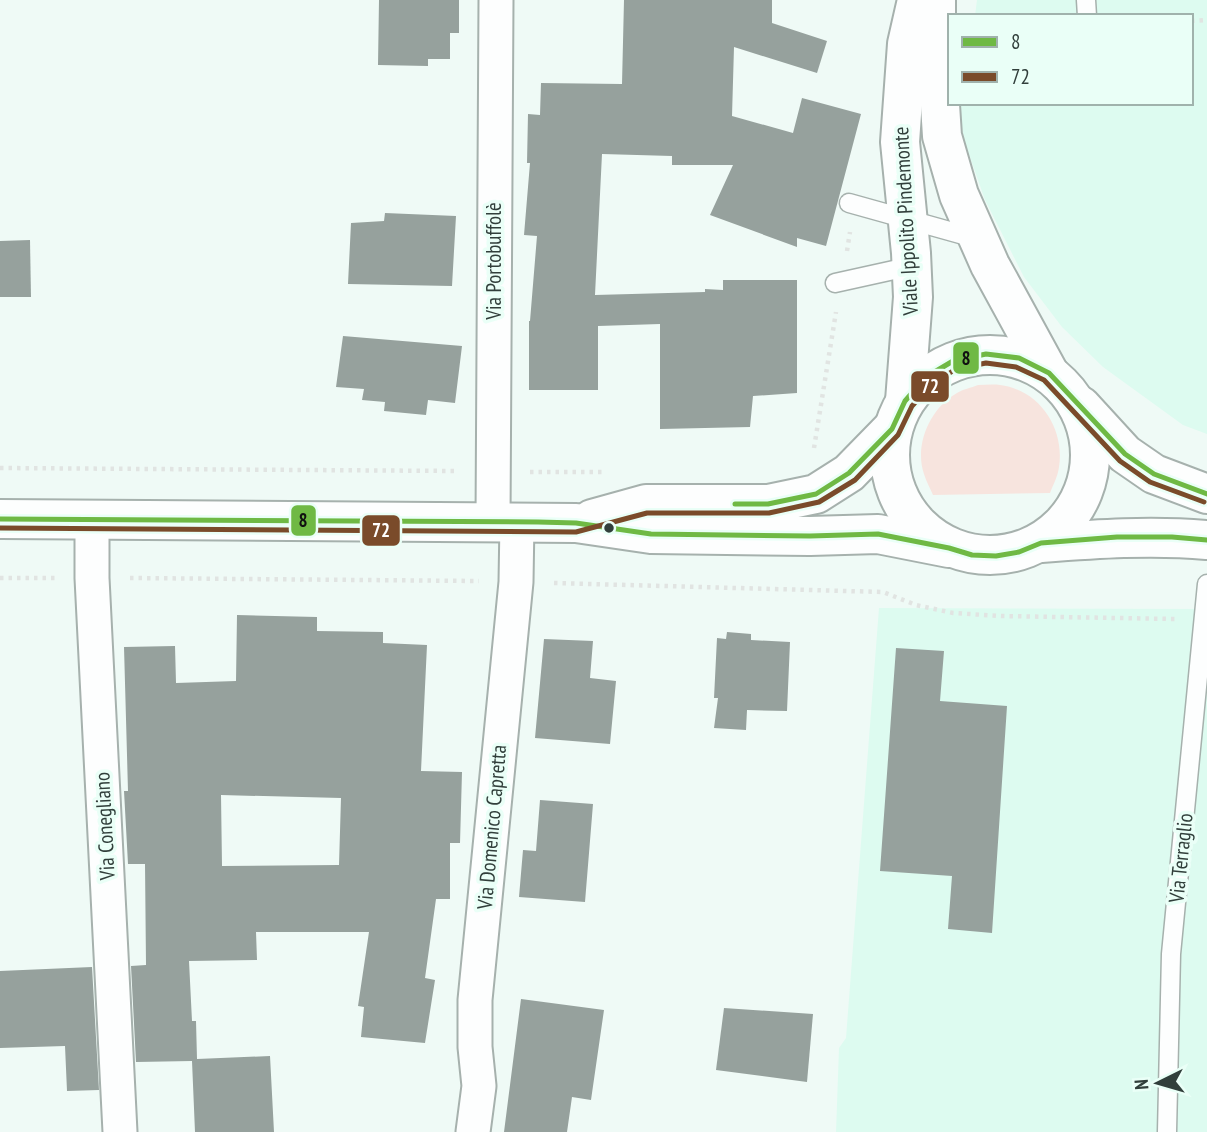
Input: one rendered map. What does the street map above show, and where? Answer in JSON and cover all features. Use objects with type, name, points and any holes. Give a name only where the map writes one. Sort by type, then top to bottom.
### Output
[{"type":"main road","name":"Viale Ippolito Pindemonte","points":[[898,415],[913,297],[900,142],[907,44],[917,0]]},
{"type":"main road","name":"Viale Ippolito Pindemonte","points":[[936,0],[942,136],[959,195],[990,265],[1060,385]]},
{"type":"main road","points":[[576,523],[646,504],[768,503],[817,494],[849,473],[926,377],[953,361],[986,354],[1019,358],[1060,385],[1125,454],[1154,474],[1207,495]]},
{"type":"main road","points":[[0,519],[576,523],[651,534],[878,534],[972,555],[996,556],[1019,552],[1041,542],[1066,521],[1084,493],[1090,460],[1086,427],[1060,385]]},
{"type":"main road","points":[[898,415],[889,458],[894,486],[906,512],[925,533],[949,548]]},
{"type":"main road","points":[[1041,542],[1117,537],[1207,540]]},
{"type":"street","name":"Via Portobuffolè","points":[[496,0],[494,471],[505,522]]},
{"type":"street","name":"Via Conegliano","points":[[92,519],[92,578],[120,1132]]},
{"type":"street","name":"Via Domenico Capretta","points":[[473,1132],[479,1086],[475,1047],[475,1000],[516,582],[505,522]]},
{"type":"lane","points":[[852,204],[978,239]]},
{"type":"lane","points":[[838,282],[912,266]]},
{"type":"lane","name":"Via Terraglio","points":[[1167,1132],[1171,954],[1207,584]]},
{"type":"path","points":[[813,452],[852,204]]},
{"type":"path","points":[[0,468],[615,472]]},
{"type":"path","points":[[0,578],[516,582],[883,592],[916,605],[953,613],[1175,619]]},
{"type":"shaded area","points":[[977,0],[1207,0],[1207,434],[1183,425],[1103,367],[1062,327],[1024,277],[985,200],[965,143],[958,110],[958,105],[1193,105],[1193,14],[975,14]]},
{"type":"shaded area","points":[[978,385],[1014,388],[1038,403],[1047,414],[1054,426],[1060,453],[1058,470],[1050,493],[933,495],[921,463],[927,428],[947,400]]},
{"type":"shaded area","points":[[879,608],[1207,609],[1207,1132],[836,1132],[839,1048],[846,1038]]},
{"type":"building","points":[[379,0],[459,0],[459,33],[450,33],[450,59],[428,59],[428,66],[378,65]]},
{"type":"building","points":[[624,0],[772,0],[772,23],[827,41],[817,73],[734,47],[732,116],[793,133],[802,98],[861,114],[826,246],[797,238],[797,247],[710,215],[733,165],[672,165],[672,156],[602,154],[595,295],[723,290],[723,280],[797,280],[797,393],[753,396],[750,427],[660,429],[660,324],[598,326],[598,390],[529,390],[529,321],[537,236],[524,235],[530,163],[527,163],[528,114],[540,115],[541,83],[622,84]]},
{"type":"building","points":[[385,213],[456,216],[452,286],[348,284],[351,223],[384,221]]},
{"type":"building","points":[[30,240],[31,297],[0,297],[0,241]]},
{"type":"building","points":[[343,336],[462,346],[455,403],[428,400],[426,415],[384,411],[385,402],[362,400],[364,389],[336,387]]},
{"type":"building","points":[[237,615],[317,617],[317,631],[383,632],[383,643],[427,645],[421,771],[462,772],[460,843],[450,843],[450,899],[436,899],[425,978],[435,980],[425,1043],[361,1037],[364,1007],[358,1006],[369,932],[256,932],[257,960],[189,961],[197,1059],[270,1056],[274,1132],[195,1132],[192,1061],[136,1062],[131,966],[146,965],[145,864],[128,864],[124,791],[128,791],[124,647],[175,646],[176,683],[236,681]],"holes":[[[221,795],[341,798],[339,865],[222,866]]]},
{"type":"building","points":[[727,632],[751,634],[751,640],[790,642],[787,711],[747,710],[746,730],[714,728],[718,698],[714,698],[717,638],[726,639]]},
{"type":"building","points":[[544,639],[593,641],[590,678],[616,681],[610,744],[535,738]]},
{"type":"building","points":[[896,648],[944,651],[940,701],[1007,706],[992,933],[948,929],[952,876],[880,871]]},
{"type":"building","points":[[540,800],[593,804],[585,902],[519,897],[523,850],[536,851]]},
{"type":"building","points":[[92,967],[99,1090],[67,1091],[65,1046],[0,1048],[0,971]]},
{"type":"building","points":[[521,999],[604,1010],[591,1100],[572,1097],[567,1132],[504,1132]]},
{"type":"building","points":[[724,1008],[813,1014],[807,1082],[716,1070]]},
{"type":"transit line","name":"8","points":[[735,504],[768,504],[816,494],[849,473],[892,429],[905,401],[926,377],[953,361],[986,354],[1019,358],[1049,373],[1125,454],[1154,474],[1207,494]]},
{"type":"transit line","name":"72","points":[[0,528],[576,532],[647,513],[769,513],[819,502],[855,480],[898,435],[912,406],[932,384],[956,369],[986,363],[1016,367],[1044,380],[1120,461],[1150,482],[1204,502]]},
{"type":"transit line","name":"8","points":[[0,519],[538,522],[576,523],[651,534],[878,534],[972,555],[996,556],[1019,552],[1041,543],[1117,537],[1207,540]]}]
